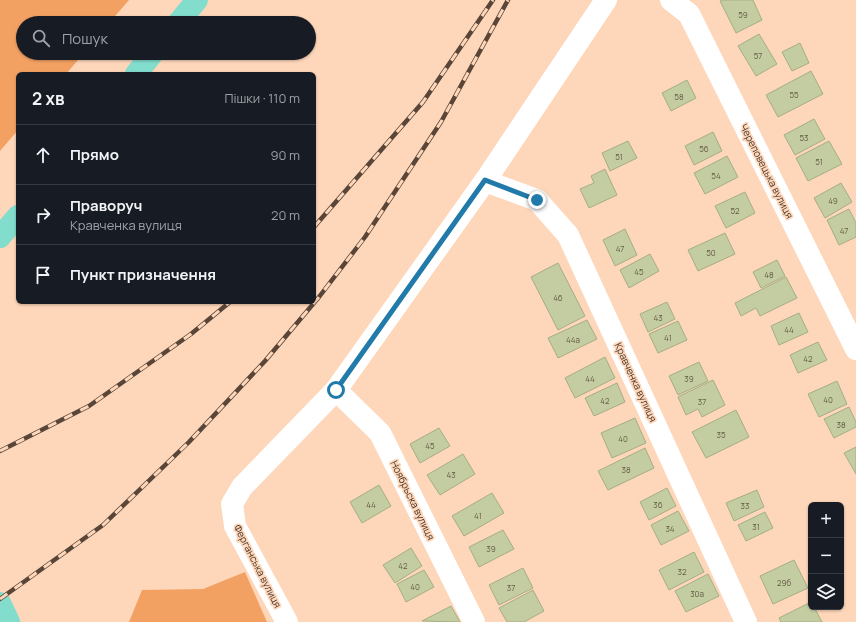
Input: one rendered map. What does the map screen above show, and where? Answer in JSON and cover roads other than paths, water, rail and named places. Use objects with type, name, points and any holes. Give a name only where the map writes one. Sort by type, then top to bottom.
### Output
[{"type":"main road","points":[[184,16],[197,0]]},
{"type":"main road","points":[[138,72],[147,60]]},
{"type":"main road","points":[[0,237],[16,218]]},
{"type":"main road","points":[[0,603],[9,622]]},
{"type":"street","name":"Ферганська вулиця","points":[[287,622],[236,526],[232,504],[242,487],[336,390],[485,180],[606,0]]},
{"type":"street","name":"Череповецька вулиця","points":[[671,0],[689,14],[856,349]]},
{"type":"street","name":"Кравченка вулиця","points":[[485,180],[537,200],[568,235],[746,622]]},
{"type":"street","name":"Ноябрьска вулиця","points":[[336,390],[380,433],[474,622]]},
{"type":"railway","points":[[316,225],[423,102],[493,0]]},
{"type":"railway","points":[[316,301],[365,237],[441,122],[508,0]]},
{"type":"railway","points":[[0,451],[89,406],[191,334],[228,304]]},
{"type":"railway","points":[[0,599],[103,525],[189,442],[265,361],[313,304]]}]
